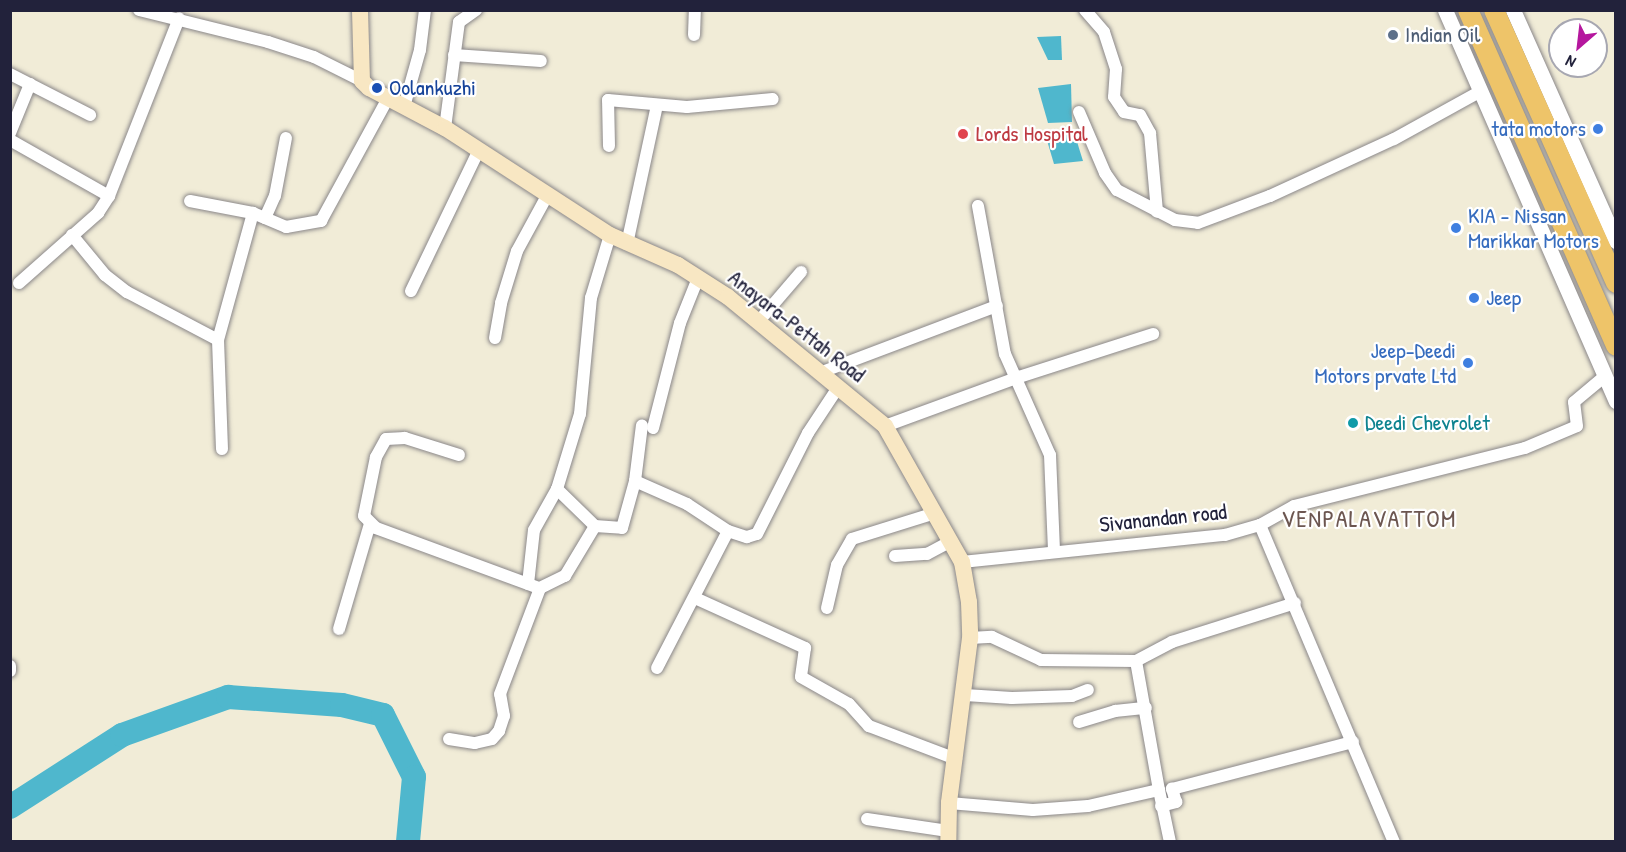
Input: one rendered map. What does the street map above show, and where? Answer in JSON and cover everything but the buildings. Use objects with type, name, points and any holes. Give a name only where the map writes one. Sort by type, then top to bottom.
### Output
[{"type":"highway","points":[[1468,10],[1616,346]]},
{"type":"highway","points":[[1494,10],[1616,283]]},
{"type":"main road","points":[[360,10],[362,81]]},
{"type":"main road","name":"Anayara-Pettah Road","points":[[362,81],[388,98],[445,128],[478,152],[610,235],[698,278],[822,372],[885,426],[962,562],[970,638],[965,694],[949,803],[948,836]]},
{"type":"street","points":[[140,10],[179,18],[286,48],[362,81]]},
{"type":"street","points":[[404,107],[420,50],[424,10]]},
{"type":"street","points":[[445,128],[459,22],[476,10]]},
{"type":"street","points":[[694,35],[695,10]]},
{"type":"street","points":[[1084,10],[1106,39],[1116,69],[1114,97],[1124,112],[1140,115],[1150,133],[1157,212]]},
{"type":"street","points":[[1445,10],[1616,401]]},
{"type":"street","points":[[1513,10],[1616,241]]},
{"type":"street","points":[[20,283],[98,213],[109,196],[179,18]]},
{"type":"street","points":[[454,55],[541,61]]},
{"type":"street","points":[[10,75],[90,115]]},
{"type":"street","points":[[10,133],[30,84]]},
{"type":"street","points":[[1079,112],[1105,172],[1117,190],[1157,212],[1198,223],[1215,219],[1394,139],[1479,92]]},
{"type":"street","points":[[190,201],[253,213],[286,227],[321,221],[388,98]]},
{"type":"street","points":[[609,146],[608,100],[687,107],[773,99]]},
{"type":"street","points":[[627,244],[657,105]]},
{"type":"street","points":[[266,218],[275,196],[286,138]]},
{"type":"street","points":[[10,140],[109,196]]},
{"type":"street","points":[[411,291],[478,152]]},
{"type":"street","points":[[495,338],[501,303],[517,251],[547,196]]},
{"type":"street","points":[[978,206],[1005,354],[1019,377],[1050,455],[1054,551]]},
{"type":"street","points":[[222,449],[218,340],[253,213]]},
{"type":"street","points":[[72,235],[105,275],[127,292],[218,340]]},
{"type":"street","points":[[449,739],[475,744],[492,739],[499,731],[504,716],[500,694],[534,586],[534,530],[557,489],[580,414],[591,298],[610,235]]},
{"type":"street","points":[[758,322],[801,272]]},
{"type":"street","points":[[557,489],[595,526],[622,528],[647,427],[680,323],[698,278]]},
{"type":"street","points":[[822,372],[997,306]]},
{"type":"street","points":[[885,426],[1019,377],[1153,334]]},
{"type":"street","name":"Sivanandan road","points":[[962,562],[1226,535],[1260,525],[1294,506],[1525,448],[1577,426],[1574,402],[1605,376]]},
{"type":"street","points":[[635,481],[687,504],[728,531],[747,537],[757,534],[808,433],[839,386]]},
{"type":"street","points":[[459,455],[405,438],[386,439],[376,457],[364,516],[370,524],[534,586],[565,576],[595,526]]},
{"type":"street","points":[[827,608],[841,553],[852,539],[935,513]]},
{"type":"street","points":[[339,629],[370,524]]},
{"type":"street","points":[[1260,525],[1295,603],[1319,668],[1353,742],[1394,842]]},
{"type":"street","points":[[657,668],[728,531]]},
{"type":"street","points":[[895,556],[927,554],[951,541]]},
{"type":"street","points":[[695,598],[805,648],[801,677],[849,704],[869,726],[956,759]]},
{"type":"street","points":[[970,638],[992,637],[1041,660],[1136,661],[1172,642],[1295,603]]},
{"type":"street","points":[[1136,661],[1146,708],[1161,807],[1170,842]]},
{"type":"street","points":[[10,666],[10,671]]},
{"type":"street","points":[[965,694],[1072,696],[1088,690]]},
{"type":"street","points":[[1079,722],[1115,711],[1146,708]]},
{"type":"street","points":[[1161,807],[1176,802],[1172,789],[1353,742]]},
{"type":"street","points":[[949,803],[1033,810],[1088,806],[1159,790]]},
{"type":"street","points":[[867,819],[948,836]]},
{"type":"water","points":[[1061,36],[1062,60],[1048,60],[1037,37]]},
{"type":"water","points":[[1071,84],[1072,122],[1048,123],[1038,88]]},
{"type":"water","points":[[1074,132],[1083,161],[1054,164],[1046,137]]},
{"type":"waterway","points":[[10,807],[122,735],[228,697],[342,705],[383,715],[414,777],[408,842]]},
{"type":"place","name":"Indian Oil","points":[[1393,35]]},
{"type":"place","name":"Oolankuzhi","points":[[377,88]]},
{"type":"place","name":"tata motors","points":[[1598,129]]},
{"type":"place","name":"Lords Hospital","points":[[963,134]]},
{"type":"place","name":"KIA - Nissan Marikkar Motors","points":[[1456,228]]},
{"type":"place","name":"Jeep","points":[[1474,298]]},
{"type":"place","name":"Jeep-Deedi Motors prvate Ltd","points":[[1468,363]]},
{"type":"place","name":"Deedi Chevrolet","points":[[1353,423]]},
{"type":"district","name":"VENPALAVATTOM","points":[[1369,519]]}]
